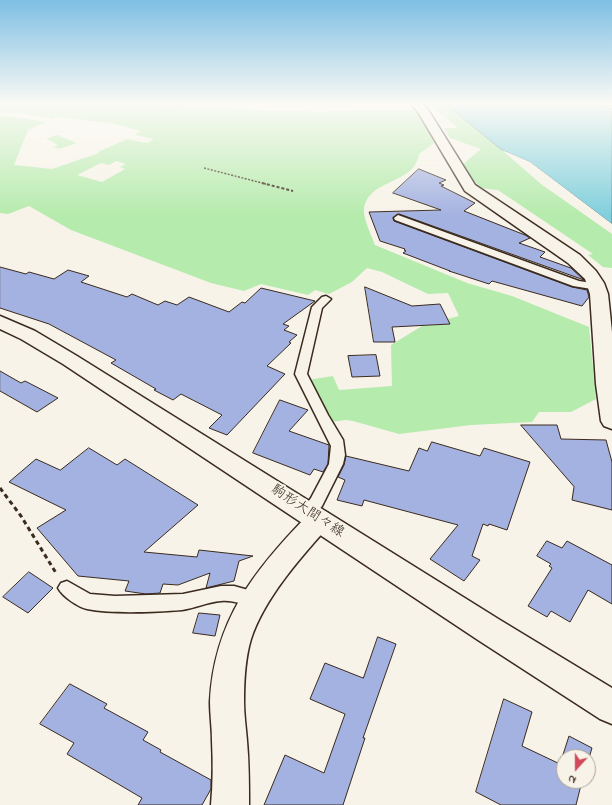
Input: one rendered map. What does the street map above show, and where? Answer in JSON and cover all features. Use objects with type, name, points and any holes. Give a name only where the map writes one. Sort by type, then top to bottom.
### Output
[{"type":"street","points":[[441,141],[470,188],[582,266],[592,275],[598,287],[612,421]]},
{"type":"street","name":"駒形大間々線","points":[[0,322],[28,335],[70,360],[489,630],[612,707]]},
{"type":"street","points":[[230,805],[230,748],[227,702],[231,662],[236,639],[243,621],[256,599],[301,538],[314,516]]},
{"type":"lane","points":[[398,218],[577,284],[598,287]]},
{"type":"lane","points":[[314,516],[317,502],[336,464],[338,446],[301,374],[317,307],[326,299]]},
{"type":"lane","points":[[67,588],[87,601],[115,604],[183,602],[221,593],[234,593],[256,599]]},
{"type":"path","points":[[204,168],[292,191]]},
{"type":"path","points":[[0,488],[21,516],[67,588]]},
{"type":"green space","points":[[0,141],[24,141],[14,165],[52,169],[99,153],[98,152],[124,141],[147,143],[151,141],[433,141],[434,143],[419,154],[415,164],[409,172],[373,192],[367,200],[364,213],[375,245],[467,283],[512,296],[589,327],[596,399],[571,412],[539,412],[532,422],[471,425],[399,434],[353,421],[346,420],[331,422],[308,380],[333,376],[339,390],[392,386],[391,345],[422,326],[449,324],[447,319],[459,316],[448,293],[428,294],[382,272],[367,268],[352,282],[329,294],[315,290],[308,295],[261,284],[244,291],[211,283],[71,230],[29,206],[8,214],[0,213]],"holes":[[[116,161],[126,164],[120,167],[125,169],[102,182],[77,175],[101,163],[109,165]]]},
{"type":"green space","points":[[50,141],[71,141],[77,143],[59,149],[53,147],[58,145]]},
{"type":"green space","points":[[457,141],[491,141],[541,184],[612,234],[612,268],[603,267],[588,255],[593,254],[498,190],[480,188],[462,165],[481,149]]},
{"type":"water","points":[[491,141],[612,141],[612,224],[530,162],[502,150]]},
{"type":"pier","points":[[502,150],[530,162],[612,224],[612,226],[529,163],[507,154]]},
{"type":"building","points":[[419,169],[446,180],[439,183],[444,185],[441,186],[475,203],[464,211],[525,235],[530,238],[519,243],[545,252],[540,257],[571,268],[584,280],[399,214],[393,218],[394,221],[572,287],[587,290],[589,297],[582,306],[492,281],[489,284],[449,271],[403,253],[406,251],[404,250],[405,249],[380,241],[369,212],[441,210],[393,193]]},
{"type":"building","points":[[0,267],[26,274],[29,272],[54,279],[68,270],[89,276],[81,282],[127,297],[132,294],[158,305],[165,301],[177,305],[189,297],[229,312],[242,302],[245,303],[261,288],[315,301],[283,324],[289,326],[284,330],[297,335],[289,342],[291,343],[267,366],[285,374],[227,435],[209,428],[222,415],[181,394],[173,400],[111,363],[116,360],[49,324],[0,308]]},
{"type":"building","points":[[365,287],[412,306],[440,304],[450,324],[392,327],[395,342],[374,342]]},
{"type":"building","points":[[376,355],[380,376],[352,377],[348,356]]},
{"type":"building","points":[[0,371],[21,383],[25,381],[58,398],[37,412],[0,391]]},
{"type":"building","points":[[280,400],[308,410],[289,431],[329,445],[328,464],[323,472],[314,469],[310,475],[253,453]]},
{"type":"building","points":[[521,425],[557,425],[561,439],[606,440],[612,462],[612,510],[572,500],[574,487]]},
{"type":"building","points":[[432,442],[480,456],[484,448],[530,462],[507,530],[489,524],[488,526],[483,524],[472,556],[480,560],[464,581],[430,559],[458,525],[364,500],[362,506],[337,500],[345,480],[338,477],[344,465],[346,456],[409,471],[419,448],[427,451]]},
{"type":"building","points":[[89,448],[117,465],[125,459],[198,505],[144,552],[197,557],[199,550],[253,556],[239,561],[234,581],[206,588],[210,573],[178,585],[163,584],[160,593],[146,594],[125,591],[129,581],[78,576],[37,528],[66,510],[9,482],[36,459],[60,470]]},
{"type":"building","points":[[547,541],[562,548],[567,541],[612,565],[612,604],[588,590],[570,622],[551,611],[547,617],[528,606],[552,568],[549,566],[551,564],[537,556]]},
{"type":"building","points":[[29,572],[53,588],[28,613],[3,597]]},
{"type":"building","points":[[199,613],[220,615],[215,636],[193,633]]},
{"type":"building","points":[[378,637],[396,644],[363,738],[365,738],[343,805],[264,805],[285,755],[324,773],[345,714],[310,699],[325,663],[363,678]]},
{"type":"building","points":[[70,684],[107,704],[104,708],[148,732],[143,740],[161,750],[160,752],[211,780],[211,789],[202,805],[138,805],[142,798],[67,754],[74,743],[40,724]]},
{"type":"building","points":[[504,699],[532,712],[522,746],[556,762],[556,789],[580,789],[576,805],[501,805],[476,792]]},
{"type":"building","points":[[569,736],[592,749],[565,749]]}]
